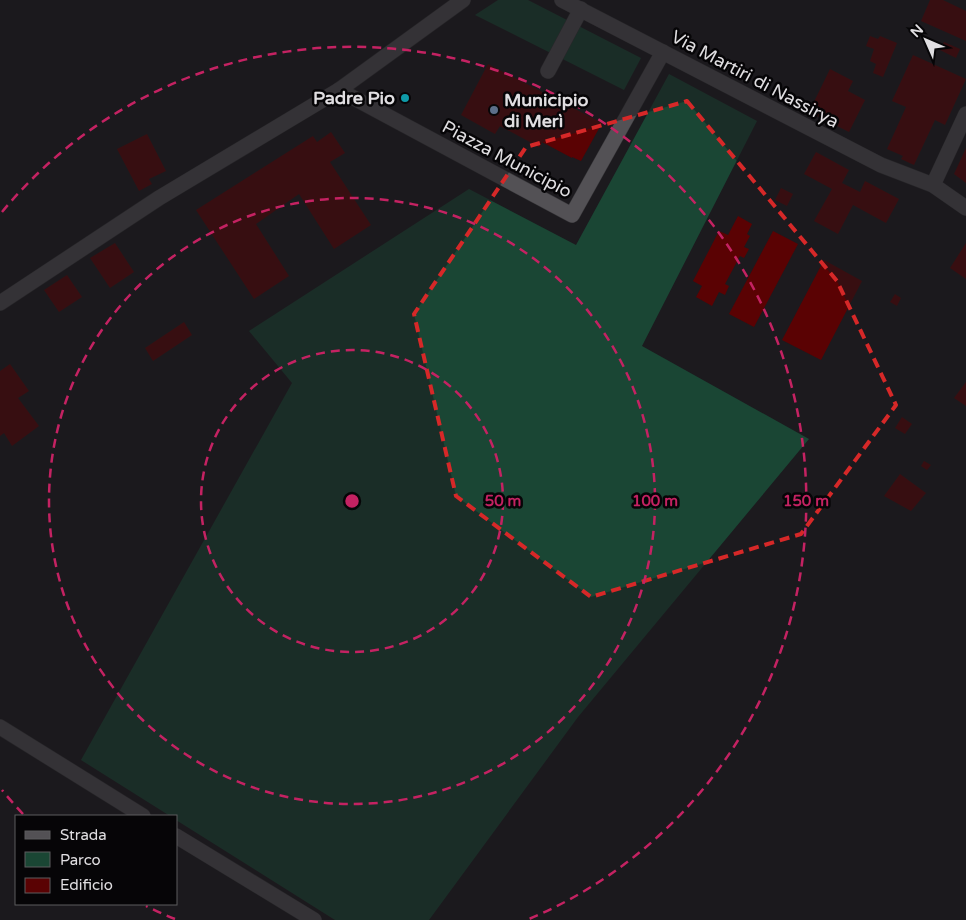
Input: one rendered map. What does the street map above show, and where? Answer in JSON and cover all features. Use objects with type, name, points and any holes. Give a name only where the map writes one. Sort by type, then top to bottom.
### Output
[{"type":"street","points":[[0,303],[160,198],[339,90],[463,0]]},
{"type":"street","name":"Via Martiri di Nassirya","points":[[562,0],[880,166],[932,185],[966,208]]},
{"type":"street","points":[[548,71],[582,9]]},
{"type":"street","name":"Piazza Municipio","points":[[339,90],[572,215],[663,52]]},
{"type":"street","points":[[932,185],[966,114]]},
{"type":"street","points":[[0,726],[141,815]]},
{"type":"street","points":[[178,837],[314,920]]},
{"type":"highlighted area","points":[[687,101],[837,281],[896,405],[801,534],[591,597],[456,496],[414,314],[526,147]]},
{"type":"green space","points":[[498,0],[528,0],[641,58],[624,90],[475,15]]},
{"type":"green space","points":[[669,74],[757,121],[642,346],[809,439],[578,717],[429,920],[335,920],[178,821],[178,815],[168,815],[81,760],[292,383],[249,331],[469,189],[576,245]]},
{"type":"building","points":[[930,0],[943,0],[966,11],[966,41],[921,21]]},
{"type":"building","points":[[870,36],[878,39],[880,36],[897,43],[883,77],[873,73],[876,64],[870,61],[874,49],[866,46]]},
{"type":"building","points":[[944,42],[960,49],[956,58],[940,50]]},
{"type":"building","points":[[913,55],[966,79],[945,125],[935,120],[914,165],[901,159],[903,156],[887,149],[906,107],[892,101]]},
{"type":"building","name":"Municipio di Merì","points":[[488,64],[602,123],[581,161],[542,142],[539,147],[500,126],[495,134],[461,115]]},
{"type":"building","points":[[830,69],[853,81],[848,91],[865,100],[849,132],[809,112]]},
{"type":"building","points":[[331,132],[345,153],[330,162],[371,225],[334,249],[299,194],[256,224],[289,276],[254,299],[196,210],[313,136],[317,142]]},
{"type":"building","points":[[147,134],[166,171],[149,179],[152,184],[139,191],[117,149]]},
{"type":"building","points":[[966,148],[966,183],[954,174]]},
{"type":"building","points":[[816,152],[849,170],[842,183],[860,192],[865,181],[899,199],[886,223],[853,205],[838,234],[814,221],[832,189],[804,174]]},
{"type":"building","points":[[781,188],[793,194],[787,206],[775,200]]},
{"type":"building","points":[[738,216],[752,224],[747,234],[750,236],[744,247],[749,249],[744,258],[740,256],[725,284],[729,286],[725,295],[719,292],[712,306],[696,297],[702,286],[693,281],[719,231],[728,235]]},
{"type":"building","points":[[773,231],[798,244],[754,327],[729,314]]},
{"type":"building","points":[[115,243],[134,272],[110,288],[90,258]]},
{"type":"building","points":[[966,243],[966,279],[950,268]]},
{"type":"building","points":[[824,260],[862,281],[821,360],[782,340]]},
{"type":"building","points":[[67,275],[82,297],[59,312],[44,290]]},
{"type":"building","points":[[895,294],[901,298],[897,306],[890,302]]},
{"type":"building","points":[[184,322],[192,335],[153,361],[145,348]]},
{"type":"building","points":[[10,364],[29,391],[18,398],[39,426],[12,446],[4,433],[0,436],[0,371]]},
{"type":"building","points":[[966,382],[966,406],[954,398]]},
{"type":"building","points":[[902,417],[912,424],[905,434],[895,428]]},
{"type":"building","points":[[924,461],[931,465],[927,470],[921,466]]},
{"type":"building","points":[[900,474],[926,493],[911,511],[884,496]]},
{"type":"place","name":"Padre Pio","points":[[405,98]]},
{"type":"place","name":"Municipio di Merì","points":[[494,110]]}]
